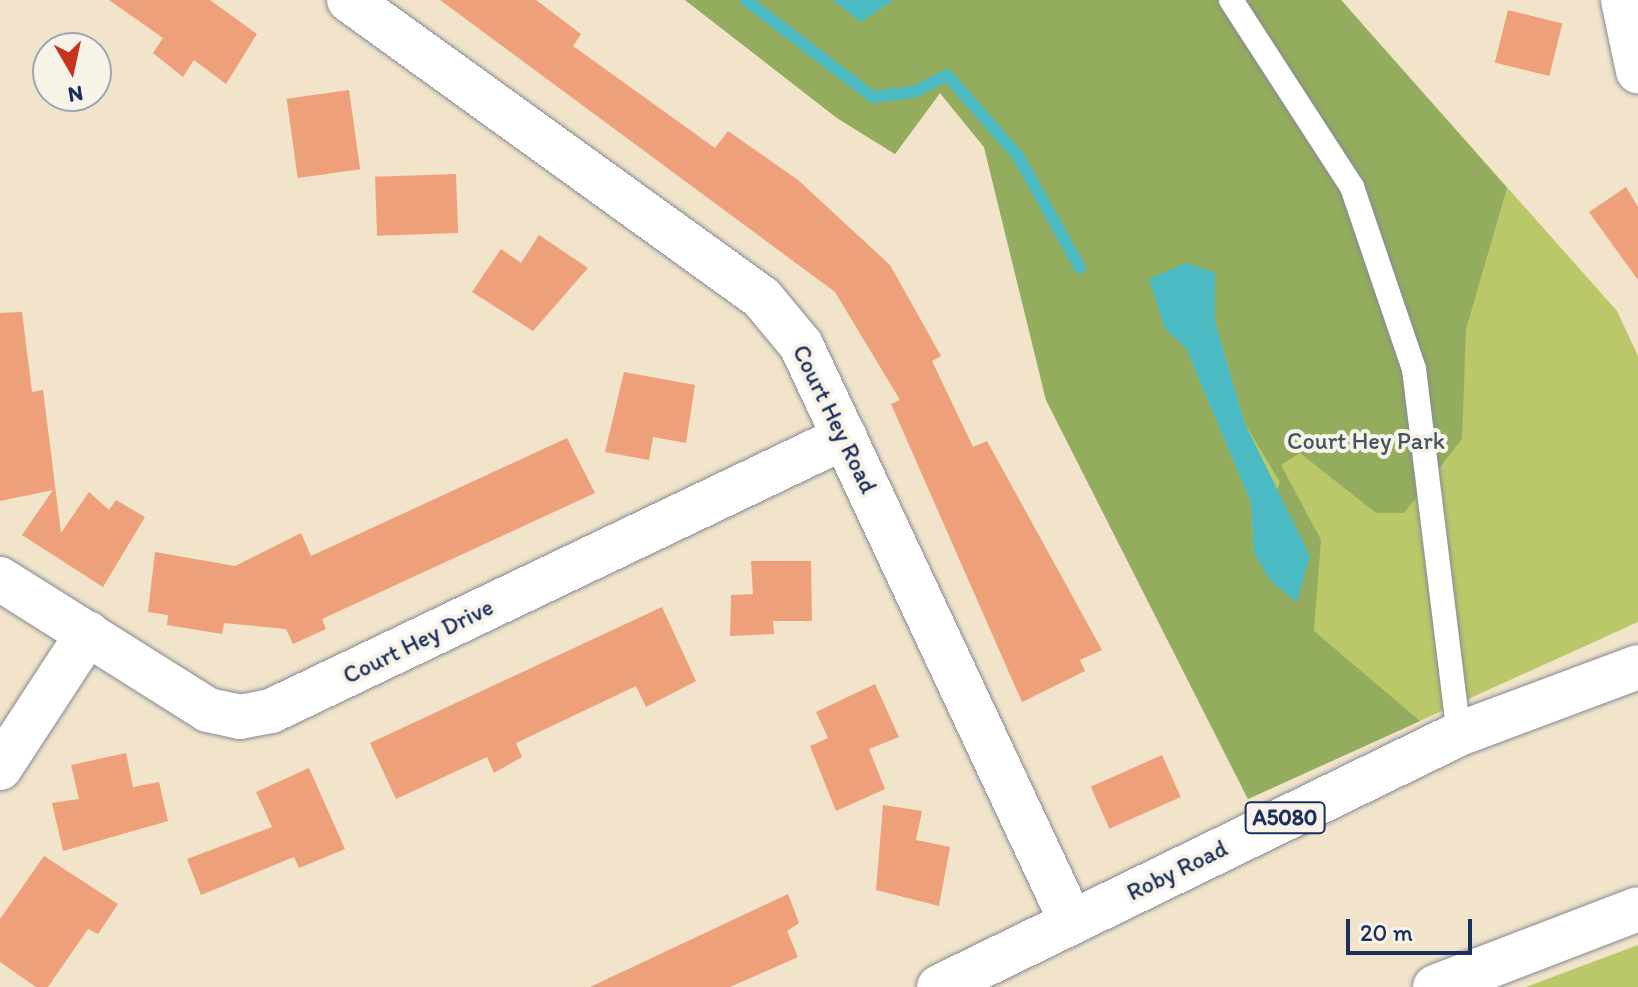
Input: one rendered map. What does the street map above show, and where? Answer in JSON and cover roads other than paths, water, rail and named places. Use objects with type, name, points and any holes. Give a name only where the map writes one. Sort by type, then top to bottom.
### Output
[{"type":"main road","name":"Court Hey Road","points":[[349,0],[762,298],[801,345],[1071,921]]},
{"type":"main road","points":[[1623,0],[1638,71]]},
{"type":"main road","name":"Court Hey Drive","points":[[0,579],[208,710],[240,717],[271,711],[845,437]]},
{"type":"main road","points":[[0,768],[88,633]]},
{"type":"main road","name":"Roby Road","points":[[939,987],[1459,734],[1638,667]]},
{"type":"main road","points":[[1435,987],[1638,909]]},
{"type":"lane","points":[[1231,0],[1352,187],[1414,369],[1459,734]]},
{"type":"water","points":[[832,0],[894,0],[861,22]]},
{"type":"water","points":[[1186,263],[1215,273],[1215,321],[1245,424],[1310,556],[1297,602],[1271,582],[1254,553],[1251,503],[1186,348],[1165,329],[1149,279]]},
{"type":"waterway","points":[[746,0],[873,97],[914,92],[947,75],[1018,156],[1080,268]]},
{"type":"park label","name":"Court Hey Park","points":[[1366,441]]}]
